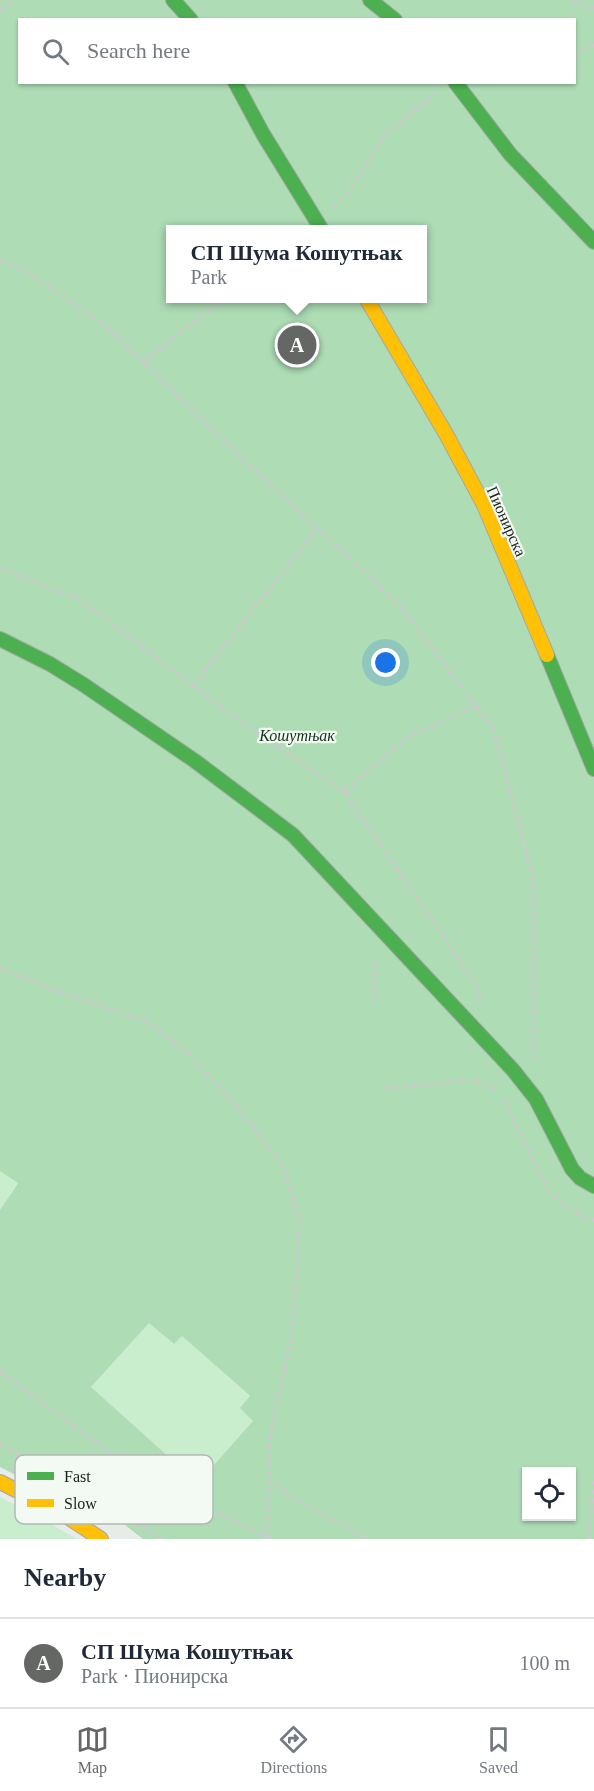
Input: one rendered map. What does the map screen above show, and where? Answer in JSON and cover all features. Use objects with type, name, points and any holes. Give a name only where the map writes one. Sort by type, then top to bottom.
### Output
[{"type":"street","points":[[173,0],[189,18]]},
{"type":"street","points":[[370,0],[392,18]]},
{"type":"street","points":[[236,84],[263,134],[319,225]]},
{"type":"street","points":[[457,84],[510,154],[594,242]]},
{"type":"street","name":"Пионирска","points":[[369,303],[446,434],[484,505],[594,769]]},
{"type":"street","points":[[0,639],[50,664],[84,685],[195,761],[293,835],[513,1070],[536,1099],[572,1169],[580,1178],[594,1186]]},
{"type":"street","points":[[0,1482],[15,1490]]},
{"type":"street","points":[[78,1524],[101,1539]]},
{"type":"path","points":[[0,10],[16,0]]},
{"type":"path","points":[[573,0],[586,7],[594,8]]},
{"type":"path","points":[[576,53],[594,44]]},
{"type":"path","points":[[321,225],[347,194],[384,136],[440,89]]},
{"type":"path","points":[[0,260],[24,270],[107,327],[247,463],[399,604],[494,730],[533,879],[532,1021],[535,1066]]},
{"type":"path","points":[[144,362],[217,303]]},
{"type":"path","points":[[193,686],[317,528]]},
{"type":"path","points":[[0,568],[81,600],[237,719],[344,791],[478,988],[482,1011]]},
{"type":"path","points":[[344,791],[408,737],[476,706]]},
{"type":"path","points":[[373,1002],[378,926]]},
{"type":"path","points":[[0,968],[49,988],[149,1022],[193,1058],[235,1104],[281,1163],[299,1217],[291,1340],[270,1434],[266,1538]]},
{"type":"path","points":[[386,1088],[433,1084],[458,1079],[475,1080],[493,1087],[501,1094],[549,1191],[559,1203],[594,1221]]},
{"type":"path","points":[[0,1371],[113,1455]]},
{"type":"path","points":[[0,1443],[18,1455]]},
{"type":"path","points":[[589,1539],[594,1476]]},
{"type":"path","points":[[269,1481],[309,1507],[367,1539]]},
{"type":"path","points":[[213,1511],[272,1539]]},
{"type":"path","points":[[134,1524],[162,1539]]},
{"type":"green space","name":"Кошутњак","points":[[0,0],[594,0],[594,1539],[143,1539],[124,1524],[213,1524],[213,1466],[253,1421],[240,1408],[250,1396],[182,1336],[174,1344],[149,1323],[91,1387],[167,1455],[15,1455],[15,1475],[0,1467],[0,1210],[18,1183],[0,1171]]},
{"type":"green space","points":[[0,1171],[18,1182],[0,1210]]},
{"type":"green space","points":[[150,1322],[173,1344],[182,1336],[250,1397],[240,1408],[254,1420],[213,1466],[213,1455],[167,1455],[91,1387]]},
{"type":"green space","points":[[0,1497],[15,1505],[15,1524],[51,1524],[77,1539],[0,1539]]},
{"type":"traffic: fast","points":[[173,0],[189,18]]},
{"type":"traffic: fast","points":[[370,0],[392,18]]},
{"type":"traffic: fast","points":[[236,84],[263,134],[319,225]]},
{"type":"traffic: fast","points":[[457,84],[510,154],[594,242]]},
{"type":"traffic: fast","points":[[0,639],[50,664],[84,685],[195,761],[293,835],[513,1070],[536,1099],[572,1169],[580,1178],[594,1186]]},
{"type":"traffic: fast","points":[[547,655],[594,769]]},
{"type":"traffic: slow","points":[[369,303],[446,434],[484,505],[547,655]]},
{"type":"traffic: slow","points":[[0,1482],[15,1490]]},
{"type":"traffic: slow","points":[[78,1524],[101,1539]]},
{"type":"place","name":"СП Шума Кошутњак","points":[[297,345]]}]
